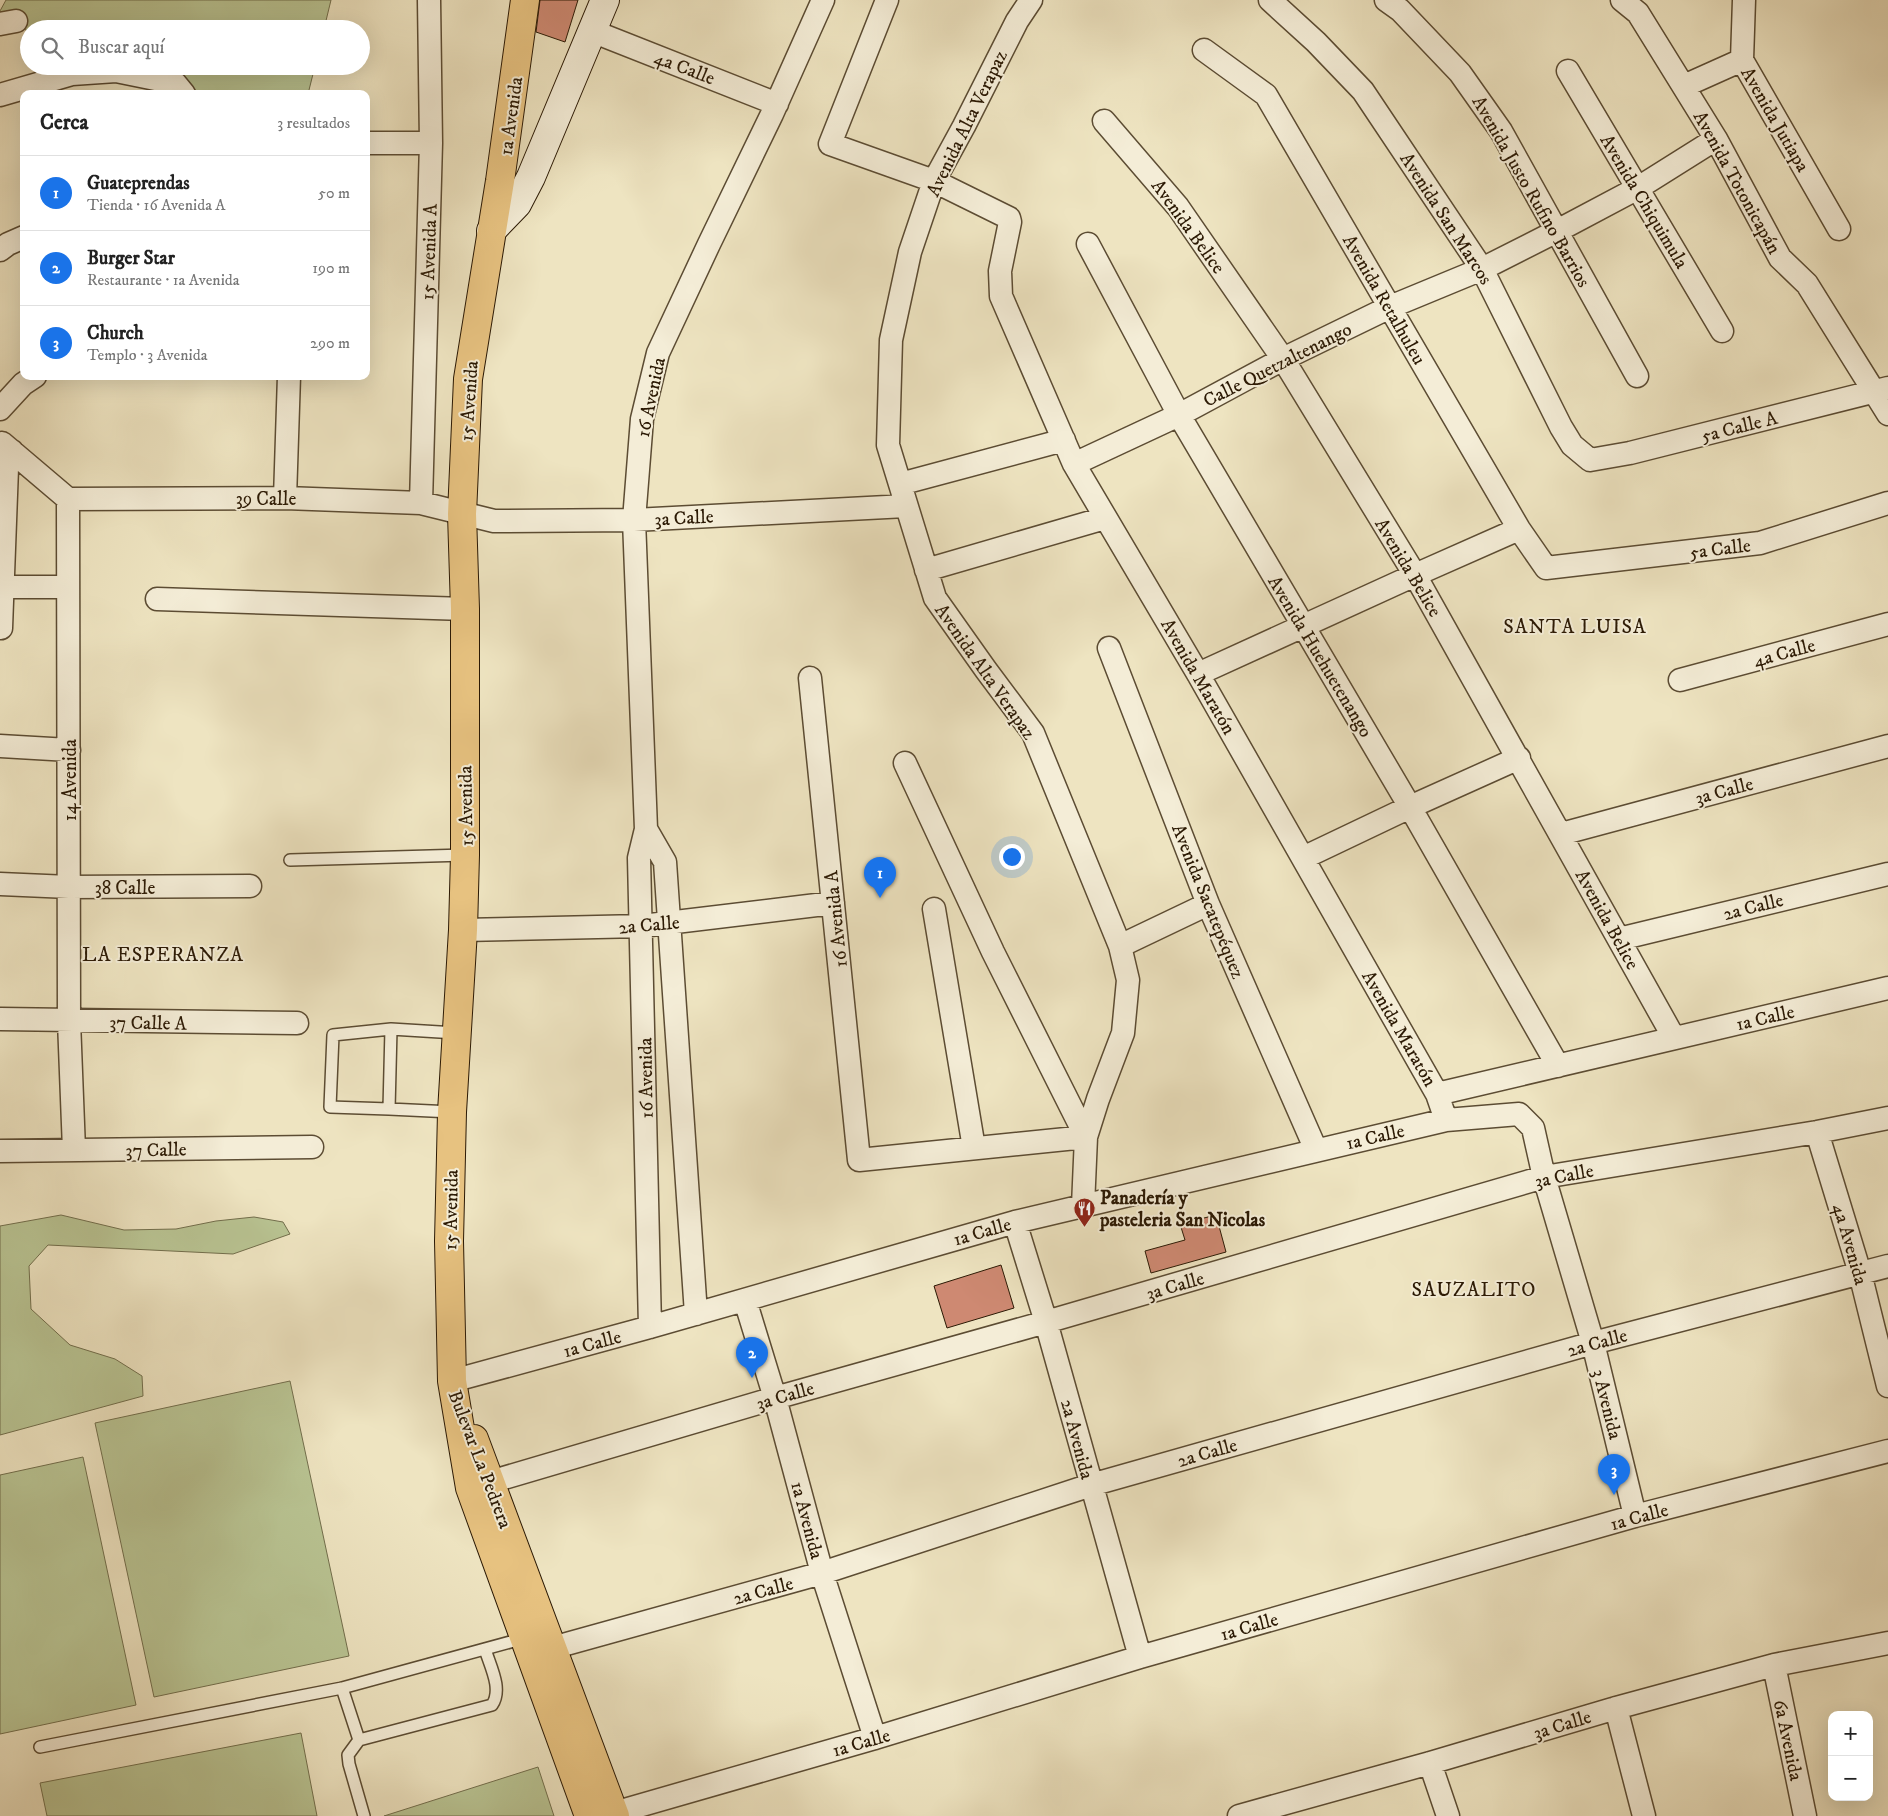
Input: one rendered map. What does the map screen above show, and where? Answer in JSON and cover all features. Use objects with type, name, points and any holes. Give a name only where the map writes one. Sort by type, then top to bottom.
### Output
[{"type":"main road","name":"1a Avenida","points":[[491,232],[513,96],[525,0]]},
{"type":"main road","name":"15 Avenida","points":[[452,1381],[449,1241],[452,1112],[463,930],[465,855],[465,609],[462,514],[468,379],[491,232]]},
{"type":"main road","name":"Bulevar La Pedrera","points":[[452,1381],[480,1485],[536,1647],[606,1815]]},
{"type":"street","name":"15 Avenida A","points":[[420,503],[431,143],[429,0]]},
{"type":"street","points":[[491,232],[517,204],[528,184],[605,0]]},
{"type":"street","name":"16 Avenida","points":[[650,1327],[640,858],[646,829],[634,520],[642,419],[658,353],[775,109],[823,0]]},
{"type":"street","points":[[887,0],[830,144],[934,182]]},
{"type":"street","name":"Avenida Alta Verapaz","points":[[1031,0],[1017,20],[934,182],[910,252],[890,340],[888,445],[935,598],[1033,733],[1120,946],[1128,980],[1123,1033],[1086,1137],[1083,1206]]},
{"type":"street","name":"Avenida San Marcos","points":[[1270,0],[1316,42],[1363,91],[1482,269],[1561,427],[1572,445],[1590,460]]},
{"type":"street","name":"Avenida Justo Rufino Barrios","points":[[1386,0],[1400,10],[1460,72],[1501,131],[1638,376]]},
{"type":"street","name":"Avenida Totonicapán","points":[[1622,0],[1638,13],[1684,86],[1716,139],[1780,258],[1807,284],[1882,390],[1888,414]]},
{"type":"street","name":"Avenida Jutiapa","points":[[1744,0],[1742,60],[1839,230]]},
{"type":"street","name":"4a Calle","points":[[591,36],[775,109]]},
{"type":"street","name":"Avenida Retalhuleu","points":[[1204,50],[1266,95],[1519,529],[1546,568]]},
{"type":"street","points":[[1684,86],[1742,60]]},
{"type":"street","name":"Avenida Chiquimula","points":[[1568,71],[1722,331]]},
{"type":"street","points":[[0,95],[69,75]]},
{"type":"street","points":[[136,75],[175,83],[181,90]]},
{"type":"street","name":"Avenida Belice","points":[[1104,121],[1178,207],[1283,359],[1415,575],[1674,1038]]},
{"type":"street","name":"Calle Quetzaltenango","points":[[1074,464],[1179,415],[1283,359],[1390,307],[1482,269],[1557,232],[1638,188],[1716,139]]},
{"type":"street","points":[[370,142],[431,143]]},
{"type":"street","name":"Avenida Maratón","points":[[934,182],[1009,218],[1010,222],[1000,271],[1001,296],[1074,464],[1198,674],[1437,1094],[1446,1120]]},
{"type":"street","points":[[0,250],[20,238]]},
{"type":"street","name":"Avenida Huehuetenango","points":[[1088,244],[1179,415],[1410,806],[1558,1066]]},
{"type":"street","points":[[0,409],[29,380]]},
{"type":"street","points":[[285,498],[289,380]]},
{"type":"street","name":"5a Calle A","points":[[1590,460],[1630,453],[1882,390]]},
{"type":"street","points":[[900,484],[1064,440]]},
{"type":"street","points":[[6,446],[68,499]]},
{"type":"street","points":[[1,628],[2,528],[7,468],[6,446]]},
{"type":"street","name":"39 Calle","points":[[68,499],[285,498],[420,503],[462,514]]},
{"type":"street","name":"14 Avenida","points":[[68,499],[69,1021],[74,1150]]},
{"type":"street","name":"5a Calle","points":[[1546,568],[1760,543],[1888,503]]},
{"type":"street","name":"3a Calle","points":[[462,514],[494,521],[634,520],[906,506]]},
{"type":"street","points":[[926,570],[1105,518]]},
{"type":"street","points":[[1198,674],[1519,529]]},
{"type":"street","points":[[2,587],[68,587]]},
{"type":"street","points":[[157,599],[465,609]]},
{"type":"street","name":"4a Calle","points":[[1680,680],[1888,624]]},
{"type":"street","name":"Avenida Sacatepéquez","points":[[1109,648],[1208,904],[1316,1150]]},
{"type":"street","name":"16 Avenida A","points":[[810,678],[859,1160],[974,1148]]},
{"type":"street","points":[[0,746],[69,750]]},
{"type":"street","name":"3a Calle","points":[[1561,834],[1888,746]]},
{"type":"street","points":[[1303,858],[1410,806],[1519,758]]},
{"type":"street","points":[[905,763],[993,952],[1086,1137],[974,1148],[934,910]]},
{"type":"street","name":"16 Avenida","points":[[646,829],[665,862],[696,1314]]},
{"type":"street","name":"2a Calle","points":[[1619,939],[1888,874]]},
{"type":"street","name":"38 Calle","points":[[0,884],[69,887],[250,886]]},
{"type":"street","name":"2a Calle","points":[[463,930],[642,926],[833,903]]},
{"type":"street","points":[[1120,946],[1208,904]]},
{"type":"street","name":"1a Calle","points":[[1437,1094],[1888,988]]},
{"type":"street","name":"37 Calle A","points":[[0,1020],[297,1024]]},
{"type":"street","name":"1a Calle","points":[[452,1381],[650,1327],[1015,1222],[1446,1120],[1519,1114]]},
{"type":"street","name":"3 Avenida","points":[[1519,1114],[1533,1128],[1544,1177],[1593,1343],[1635,1516]]},
{"type":"street","name":"3a Calle","points":[[480,1485],[775,1398],[1046,1322],[1544,1177],[1818,1132],[1888,1118]]},
{"type":"street","name":"4a Avenida","points":[[1818,1132],[1860,1273],[1888,1386]]},
{"type":"street","name":"37 Calle","points":[[0,1151],[312,1147]]},
{"type":"street","name":"2a Avenida","points":[[1015,1222],[1046,1322],[1140,1657]]},
{"type":"street","name":"2a Calle","points":[[536,1647],[822,1573],[1091,1485],[1593,1343],[1888,1266]]},
{"type":"street","name":"1a Avenida","points":[[744,1300],[775,1398],[822,1573],[875,1738]]},
{"type":"street","name":"1a Calle","points":[[606,1815],[875,1738],[1140,1657],[1635,1516],[1888,1450]]},
{"type":"street","name":"3a Calle","points":[[1244,1815],[1616,1708],[1774,1665],[1888,1643]]},
{"type":"street","name":"6a Avenida","points":[[1774,1665],[1805,1816]]},
{"type":"street","points":[[1616,1708],[1644,1816]]},
{"type":"street","points":[[1430,1763],[1448,1816]]},
{"type":"lane","points":[[290,860],[465,855]]},
{"type":"lane","points":[[452,1112],[330,1107],[333,1035],[391,1029],[456,1033]]},
{"type":"lane","points":[[389,1109],[391,1029]]},
{"type":"lane","points":[[40,1747],[342,1688],[485,1649],[536,1647]]},
{"type":"lane","points":[[364,1816],[348,1764],[348,1755],[359,1740],[492,1705],[496,1700],[497,1690],[485,1649]]},
{"type":"lane","points":[[342,1688],[359,1740]]},
{"type":"green space","points":[[6,0],[331,0],[326,20],[20,20],[20,25],[16,21],[0,19],[0,11]]},
{"type":"green space","points":[[102,75],[313,75],[309,90],[164,90]]},
{"type":"green space","points":[[61,1215],[124,1230],[176,1229],[216,1221],[254,1217],[283,1222],[290,1234],[233,1254],[48,1245],[29,1266],[31,1309],[70,1345],[115,1359],[142,1376],[143,1396],[0,1435],[0,1226]]},
{"type":"green space","points":[[290,1381],[349,1656],[154,1697],[95,1423]]},
{"type":"green space","points":[[83,1457],[136,1705],[0,1734],[0,1475]]},
{"type":"green space","points":[[301,1733],[317,1816],[47,1816],[40,1783]]},
{"type":"green space","points":[[538,1767],[554,1816],[384,1816]]},
{"type":"building","points":[[540,0],[578,0],[565,42],[536,32]]},
{"type":"building","points":[[1216,1215],[1226,1252],[1151,1273],[1145,1251],[1185,1240],[1180,1224]]},
{"type":"building","points":[[1001,1265],[1014,1308],[947,1328],[934,1286]]},
{"type":"place","name":"Guateprendas","points":[[880,898]]},
{"type":"place","name":"Panadería y pasteleria San Nicolas","points":[[1084,1227]]},
{"type":"place","name":"Burger Star","points":[[752,1378]]},
{"type":"place","name":"Church","points":[[1614,1495]]},
{"type":"district","name":"SANTA LUISA","points":[[1575,626]]},
{"type":"district","name":"LA ESPERANZA","points":[[163,954]]},
{"type":"district","name":"SAUZALITO","points":[[1474,1289]]}]
